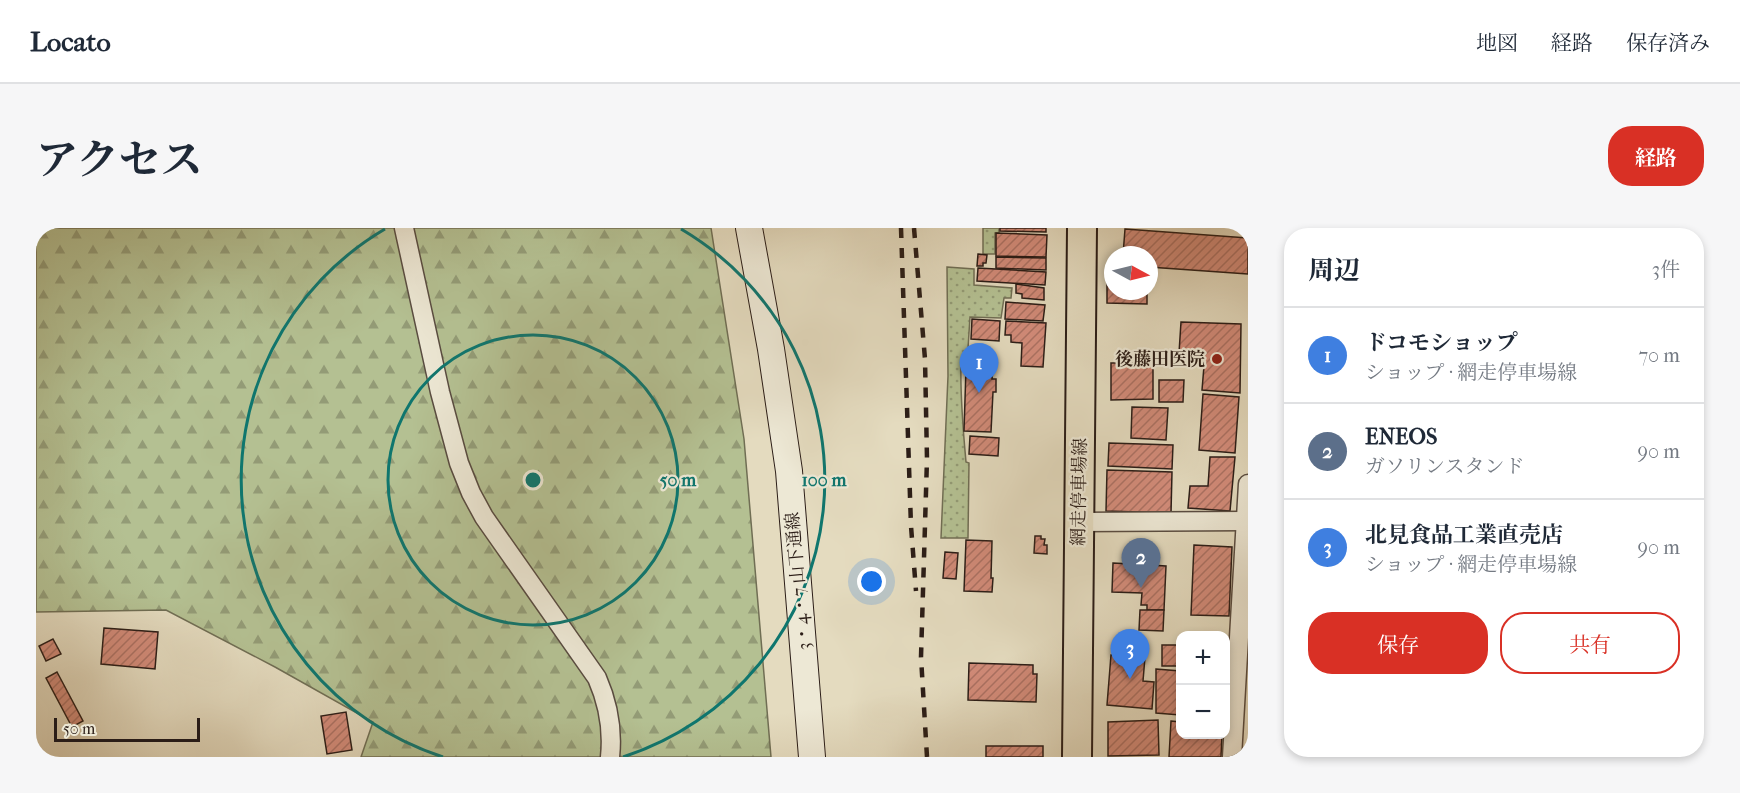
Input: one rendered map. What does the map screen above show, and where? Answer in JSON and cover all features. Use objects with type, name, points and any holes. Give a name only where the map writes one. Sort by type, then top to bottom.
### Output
[{"type":"main road","name":"網走停車場線","points":[[1077,757],[1082,228]]},
{"type":"street","points":[[404,228],[440,392],[459,463],[484,517],[597,678],[606,698],[609,714],[610,757]]},
{"type":"street","name":"3・4・7 山下通線","points":[[749,228],[771,350],[789,471],[812,757]]},
{"type":"street","points":[[1232,757],[1248,484]]},
{"type":"street","points":[[1079,522],[1246,521]]},
{"type":"green space","points":[[36,228],[711,228],[744,439],[771,757],[361,757],[373,722],[166,610],[36,612]]},
{"type":"green space","points":[[983,228],[999,228],[999,233],[995,233],[995,254],[983,254]]},
{"type":"green space","points":[[947,267],[974,269],[974,285],[1012,288],[1011,298],[1004,298],[1001,318],[970,317],[967,364],[961,363],[961,401],[966,462],[969,463],[968,538],[941,538],[948,376]]},
{"type":"building","points":[[1000,228],[1046,228],[1046,232],[1000,231]]},
{"type":"building","points":[[1125,229],[1248,238],[1248,274],[1158,268],[1158,246],[1124,246]]},
{"type":"building","points":[[996,233],[1047,235],[1046,257],[996,256]]},
{"type":"building","points":[[978,254],[987,255],[983,266],[977,266]]},
{"type":"building","points":[[996,257],[1046,258],[1046,270],[996,268]]},
{"type":"building","points":[[978,268],[1046,272],[1045,285],[977,281]]},
{"type":"building","points":[[1016,284],[1044,288],[1044,300],[1022,298],[1022,294],[1016,293]]},
{"type":"building","points":[[1107,300],[1147,300],[1147,304],[1107,303]]},
{"type":"building","points":[[1006,302],[1045,305],[1043,321],[1005,319]]},
{"type":"building","points":[[972,319],[1000,321],[999,341],[971,339]]},
{"type":"building","points":[[1006,321],[1046,323],[1043,367],[1021,366],[1022,343],[1011,342],[1011,335],[1005,335]]},
{"type":"building","name":"後藤田医院","points":[[1181,322],[1241,324],[1240,393],[1202,390],[1204,366],[1192,365],[1194,354],[1179,353]]},
{"type":"building","points":[[1111,363],[1153,363],[1153,399],[1111,400]]},
{"type":"building","points":[[966,368],[993,369],[992,379],[996,379],[996,392],[993,392],[991,432],[964,431]]},
{"type":"building","points":[[1159,380],[1184,380],[1183,402],[1159,402]]},
{"type":"building","points":[[1203,394],[1239,397],[1235,453],[1199,450]]},
{"type":"building","points":[[1132,407],[1168,408],[1166,440],[1131,438]]},
{"type":"building","points":[[970,436],[999,438],[998,456],[969,454]]},
{"type":"building","points":[[1109,443],[1173,445],[1172,469],[1108,466]]},
{"type":"building","points":[[1210,457],[1235,457],[1230,511],[1188,508],[1190,486],[1208,486]]},
{"type":"building","points":[[1107,470],[1172,472],[1171,513],[1106,511]]},
{"type":"building","points":[[1035,536],[1045,539],[1047,554],[1034,553]]},
{"type":"building","points":[[966,540],[992,541],[992,592],[964,591]]},
{"type":"building","points":[[1194,545],[1232,547],[1229,616],[1191,615]]},
{"type":"building","points":[[945,552],[958,553],[956,579],[943,578]]},
{"type":"building","points":[[1113,563],[1166,566],[1164,610],[1147,610],[1147,605],[1141,605],[1142,593],[1112,592]]},
{"type":"building","points":[[1140,610],[1164,610],[1163,631],[1139,630]]},
{"type":"building","points":[[104,628],[158,632],[155,669],[101,664]]},
{"type":"building","points":[[53,639],[61,654],[46,661],[39,646]]},
{"type":"building","points":[[1162,645],[1176,645],[1176,666],[1162,666]]},
{"type":"building","points":[[1111,655],[1145,657],[1143,681],[1154,682],[1152,709],[1107,705]]},
{"type":"building","points":[[969,663],[1033,665],[1033,674],[1037,674],[1036,702],[968,700]]},
{"type":"building","points":[[1156,669],[1176,671],[1176,715],[1156,713]]},
{"type":"building","points":[[57,672],[83,721],[72,727],[46,678]]},
{"type":"building","points":[[346,712],[352,750],[327,754],[321,716]]},
{"type":"building","points":[[1158,720],[1159,755],[1108,756],[1108,722]]},
{"type":"building","points":[[1171,721],[1176,722],[1176,739],[1222,739],[1221,757],[1169,757]]},
{"type":"building","points":[[986,746],[1043,746],[1043,757],[986,757]]},
{"type":"railway","points":[[901,228],[911,526],[916,591]]},
{"type":"railway","points":[[914,228],[925,359],[927,459],[921,657],[927,757]]},
{"type":"place","name":"後藤田医院","points":[[1217,359]]},
{"type":"place","name":"ドコモショップ","points":[[979,393]]},
{"type":"place","name":"ENEOS","points":[[1141,588]]},
{"type":"place","name":"北見食品工業直売店","points":[[1130,679]]}]
